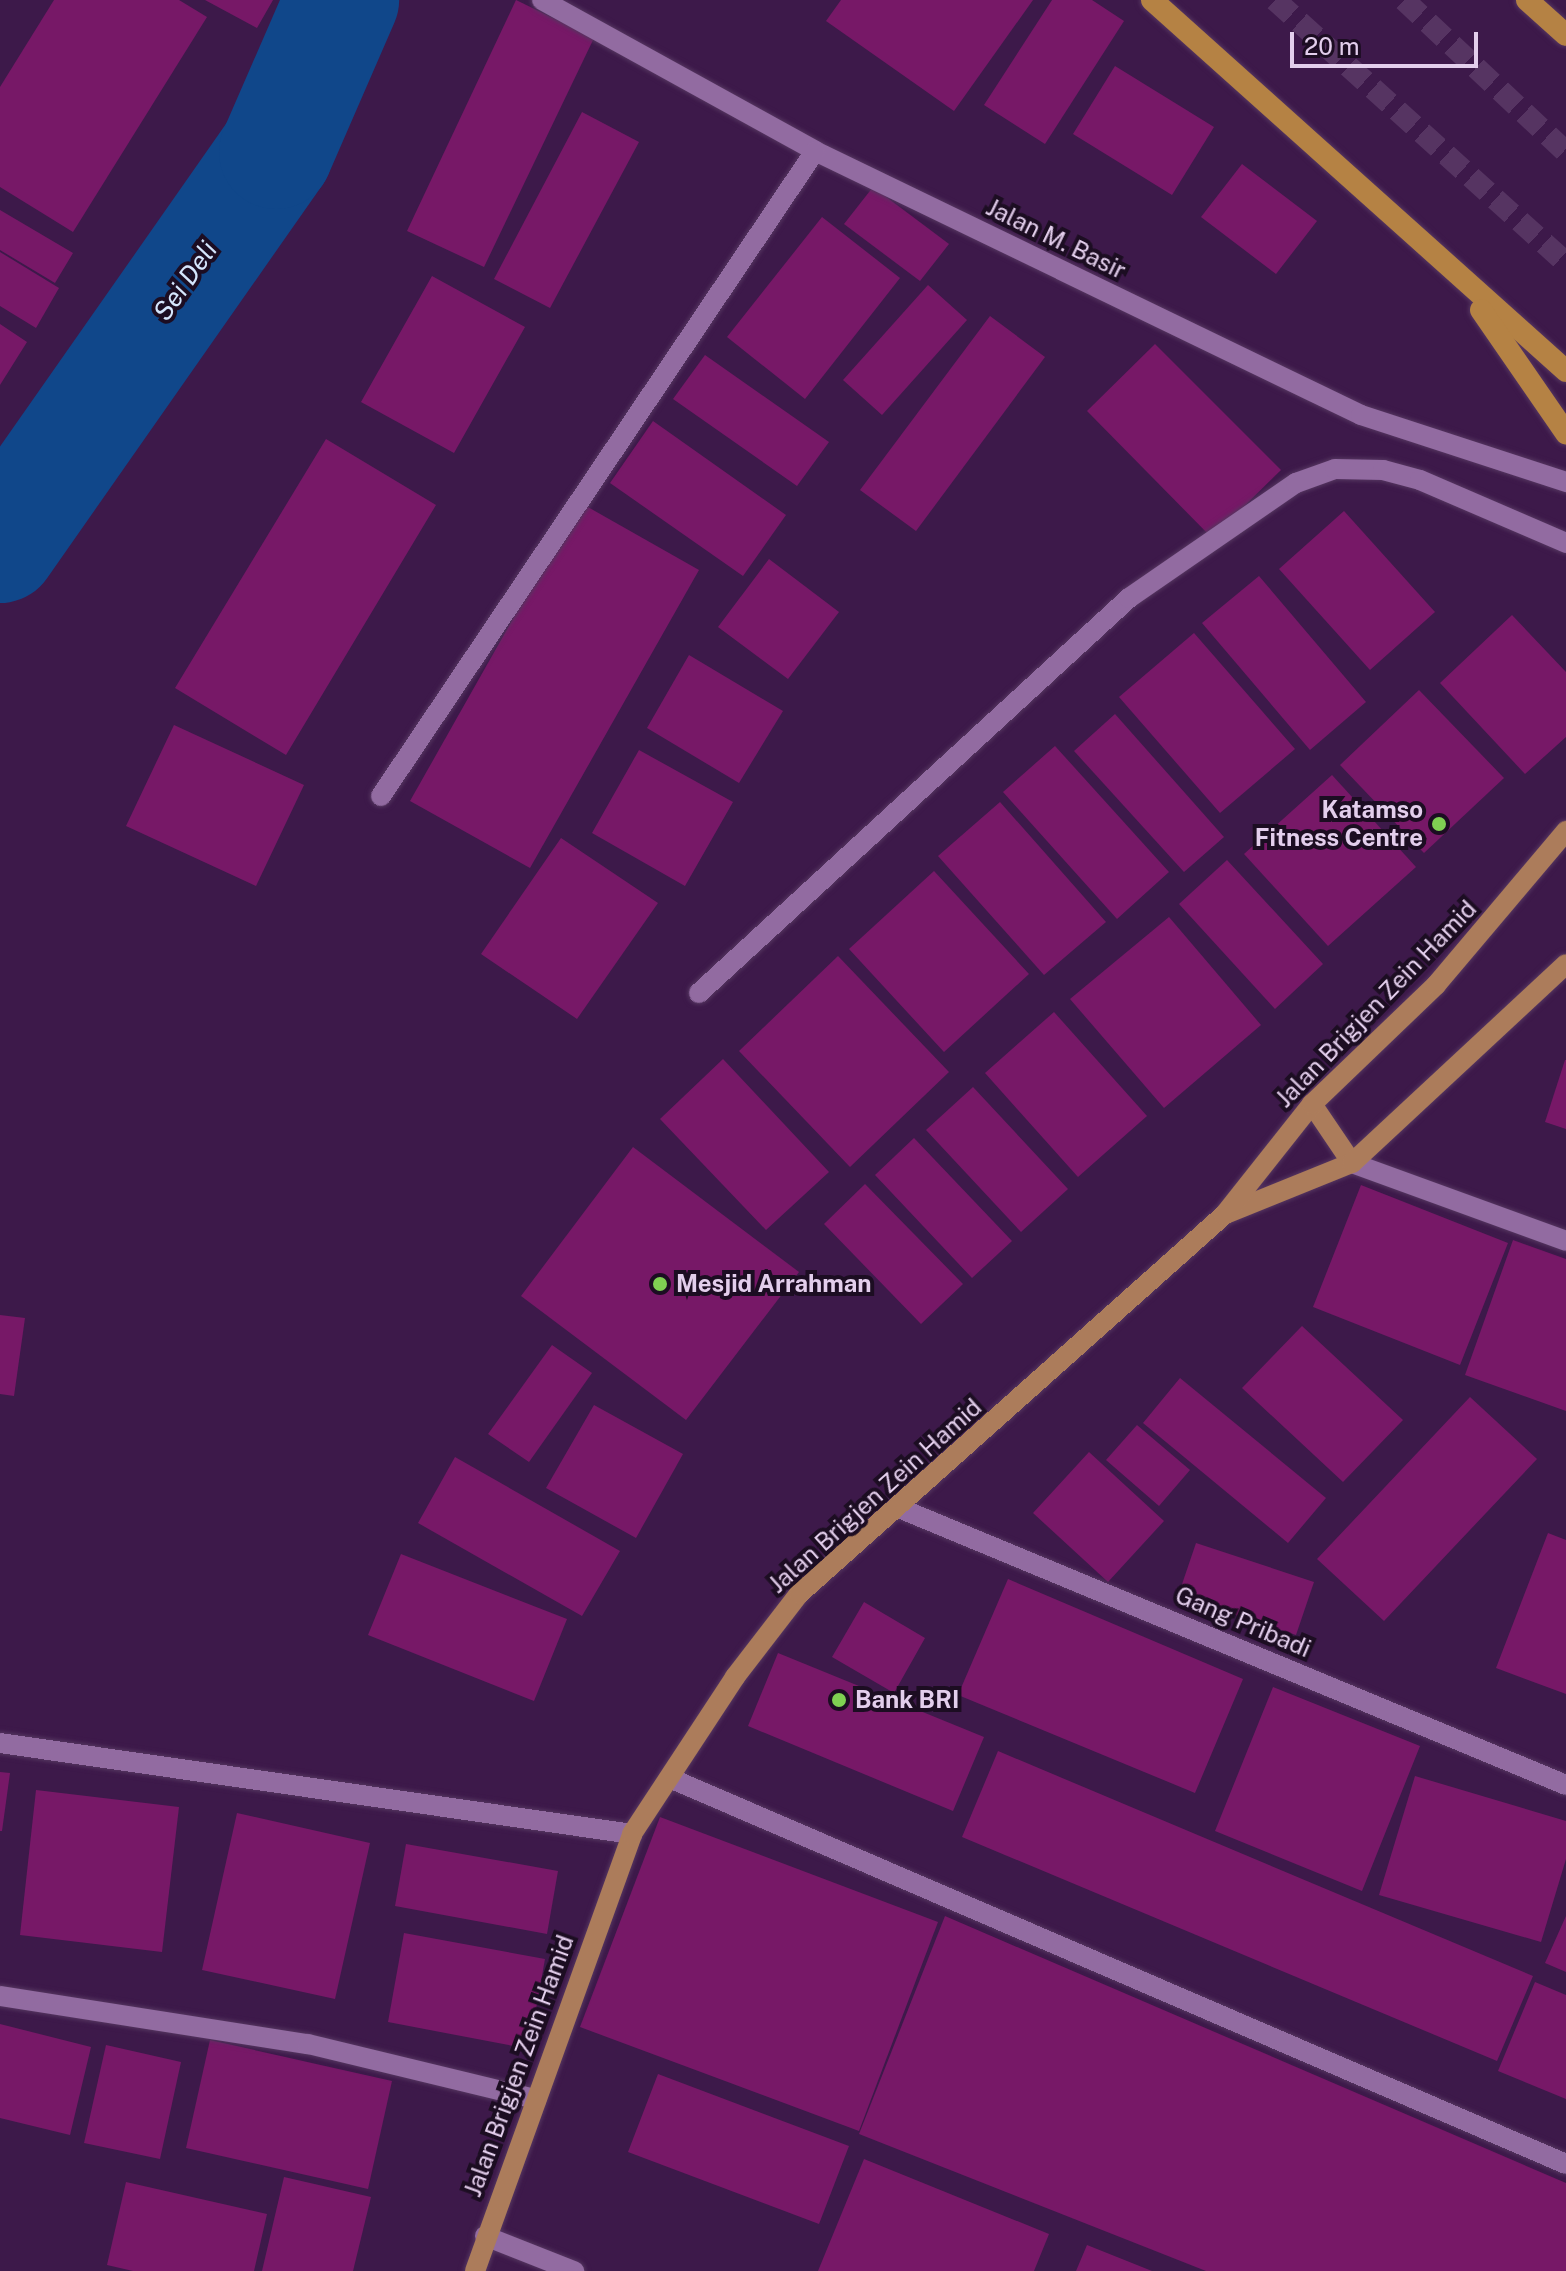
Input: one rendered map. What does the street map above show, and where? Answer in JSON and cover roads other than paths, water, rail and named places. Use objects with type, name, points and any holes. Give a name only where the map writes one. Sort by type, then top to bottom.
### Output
[{"type":"highway","points":[[1152,0],[1456,277],[1566,371]]},
{"type":"highway","points":[[1527,0],[1566,35]]},
{"type":"highway","points":[[1456,277],[1566,433]]},
{"type":"main road","name":"Jalan Brigjen Zein Hamid","points":[[475,2271],[485,2236],[632,1834],[672,1779],[735,1677],[799,1594],[1224,1215],[1312,1104],[1436,985],[1566,831]]},
{"type":"main road","name":"Jalan Brigjen Zein Hamid","points":[[1224,1215],[1352,1163],[1566,964]]},
{"type":"main road","points":[[1312,1104],[1352,1163]]},
{"type":"street","name":"Jalan M. Basir","points":[[545,1],[815,151],[1361,415],[1566,482]]},
{"type":"street","points":[[381,796],[815,151]]},
{"type":"street","points":[[699,993],[1129,598],[1296,483],[1335,469],[1383,470],[1420,480],[1566,543]]},
{"type":"street","points":[[1352,1163],[1566,1241]]},
{"type":"street","name":"Gang Pribadi","points":[[899,1508],[1566,1785]]},
{"type":"street","points":[[0,1743],[632,1834]]},
{"type":"street","points":[[672,1779],[1566,2164]]},
{"type":"street","points":[[0,1996],[308,2044],[536,2099]]},
{"type":"street","points":[[485,2236],[574,2271]]},
{"type":"waterway","name":"Sei Deli","points":[[0,546],[276,152],[342,0]]},
{"type":"tunnel","points":[[1275,0],[1566,263]]},
{"type":"tunnel","points":[[1404,0],[1566,152]]},
{"type":"place","name":"Katamso Fitness Centre","points":[[1439,824]]},
{"type":"place","name":"Mesjid Arrahman","points":[[660,1284]]},
{"type":"place","name":"Bank BRI","points":[[839,1700]]}]
